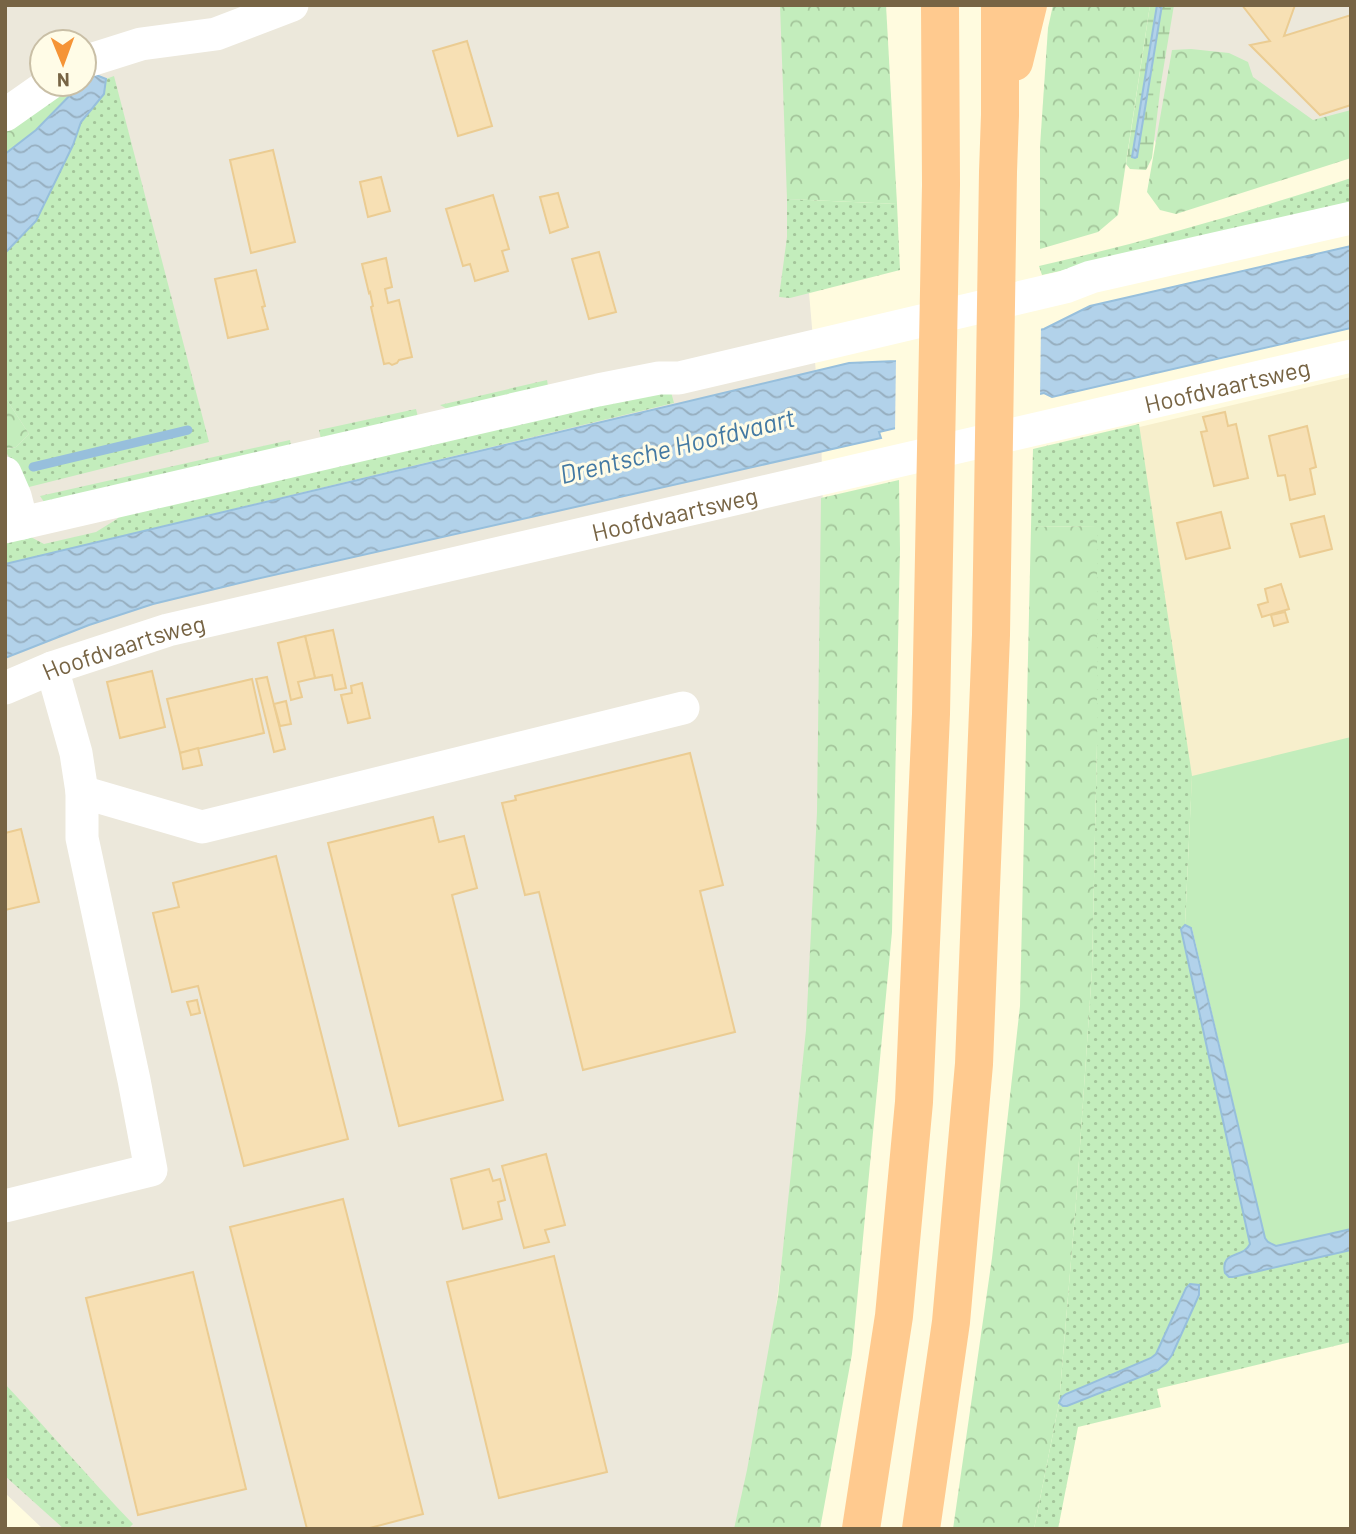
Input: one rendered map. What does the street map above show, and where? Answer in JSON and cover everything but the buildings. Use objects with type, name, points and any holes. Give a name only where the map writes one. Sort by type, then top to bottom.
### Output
[{"type":"highway","points":[[928,5],[940,102]]},
{"type":"highway","points":[[861,1529],[894,1316],[914,1102],[936,502],[941,186],[940,5]]},
{"type":"highway","points":[[921,1529],[951,1322],[974,1064],[991,635],[1000,5]]},
{"type":"highway","points":[[1000,115],[1028,5]]},
{"type":"street","points":[[98,58],[141,44],[216,34],[292,5]]},
{"type":"street","points":[[5,115],[29,98]]},
{"type":"street","points":[[5,473],[15,496],[14,525],[598,390],[659,378],[679,378],[1065,287],[1091,277],[1351,218]]},
{"type":"street","name":"Hoofdvaartsweg","points":[[5,688],[52,668],[169,630],[1351,356]]},
{"type":"street","points":[[5,1206],[151,1170],[82,838],[82,792],[76,752],[52,668]]},
{"type":"street","points":[[82,792],[202,827],[683,708]]},
{"type":"shaded area","points":[[5,5],[784,5],[821,431],[832,864],[748,1529],[43,1529],[5,1493]]},
{"type":"shaded area","points":[[1173,5],[1351,5],[1351,141],[1184,188],[1149,132]]},
{"type":"shaded area","points":[[1351,377],[1351,761],[1177,805],[1080,441]]},
{"type":"green space","points":[[780,5],[886,5],[897,204],[787,199]]},
{"type":"green space","points":[[1053,5],[1150,5],[1118,215],[1098,232],[1040,249],[1040,146],[1048,28]]},
{"type":"green space","points":[[1150,5],[1157,5],[1132,157],[1135,158],[1162,5],[1174,5],[1152,158],[1146,170],[1130,169],[1126,164]]},
{"type":"green space","points":[[1172,50],[1229,53],[1248,62],[1253,77],[1313,120],[1351,110],[1351,158],[1176,214],[1160,210],[1147,192]]},
{"type":"green space","points":[[114,76],[209,442],[25,488],[5,450],[16,447],[29,434],[5,397],[5,253],[36,221],[73,145],[81,122],[104,94],[106,79]]},
{"type":"green space","points":[[43,98],[67,98],[36,130],[5,154],[5,127]]},
{"type":"green space","points":[[1351,178],[1351,207],[1042,275],[1039,266],[1196,226]]},
{"type":"green space","points":[[787,199],[897,204],[900,270],[790,298],[779,297],[787,237]]},
{"type":"green space","points":[[547,380],[548,386],[449,410],[440,405]]},
{"type":"green space","points":[[647,390],[671,392],[674,403],[5,564],[5,538],[25,534],[44,544],[96,532],[117,519],[128,506]]},
{"type":"green space","points":[[5,397],[29,434],[16,447],[5,449]]},
{"type":"green space","points":[[416,409],[418,417],[321,439],[319,430]]},
{"type":"green space","points":[[1139,424],[1192,776],[1185,925],[1181,930],[1250,1244],[1244,1252],[1234,1255],[1233,1277],[1351,1250],[1351,1342],[1157,1389],[1161,1407],[1078,1427],[1058,1529],[1034,1529],[1059,1403],[1092,970],[1097,743],[1097,526],[1031,527],[1033,449]],"holes":[[[1186,1288],[1199,1295],[1172,1355],[1158,1370],[1063,1406],[1066,1394],[1156,1354]]]},
{"type":"green space","points":[[290,440],[291,446],[44,502],[40,496]]},
{"type":"green space","points":[[899,480],[892,932],[852,1354],[820,1529],[734,1529],[778,1296],[806,1030],[817,812],[821,498]]},
{"type":"green space","points":[[1097,526],[1097,743],[1092,970],[1059,1403],[1034,1529],[953,1529],[992,1258],[1020,1006],[1031,527]]},
{"type":"green space","points":[[1351,737],[1351,1229],[1276,1246],[1265,1238],[1192,928],[1185,925],[1192,776]]},
{"type":"green space","points":[[5,1384],[133,1524],[128,1529],[64,1529],[5,1476]]},
{"type":"water","points":[[1157,5],[1162,5],[1135,158],[1132,157]]},
{"type":"water","points":[[98,76],[106,79],[104,94],[81,122],[73,145],[36,221],[5,253],[5,154],[36,130],[67,98],[98,98]]},
{"type":"water","name":"Drentsche Hoofdvaart","points":[[1351,246],[1351,328],[1052,397],[1044,393],[879,432],[881,438],[153,604],[89,625],[5,658],[5,564],[849,363],[896,361],[1044,329],[1090,306]]},
{"type":"water","points":[[1185,925],[1191,928],[1265,1238],[1276,1246],[1351,1229],[1351,1250],[1233,1277],[1225,1273],[1226,1261],[1247,1249],[1250,1244],[1181,929]]},
{"type":"water","points":[[1190,1284],[1199,1285],[1199,1295],[1166,1363],[1158,1370],[1067,1406],[1059,1403],[1066,1394],[1156,1354]]},
{"type":"pier","points":[[1041,326],[1040,398],[895,432],[896,358]]},
{"type":"waterway","points":[[33,467],[188,430]]}]
